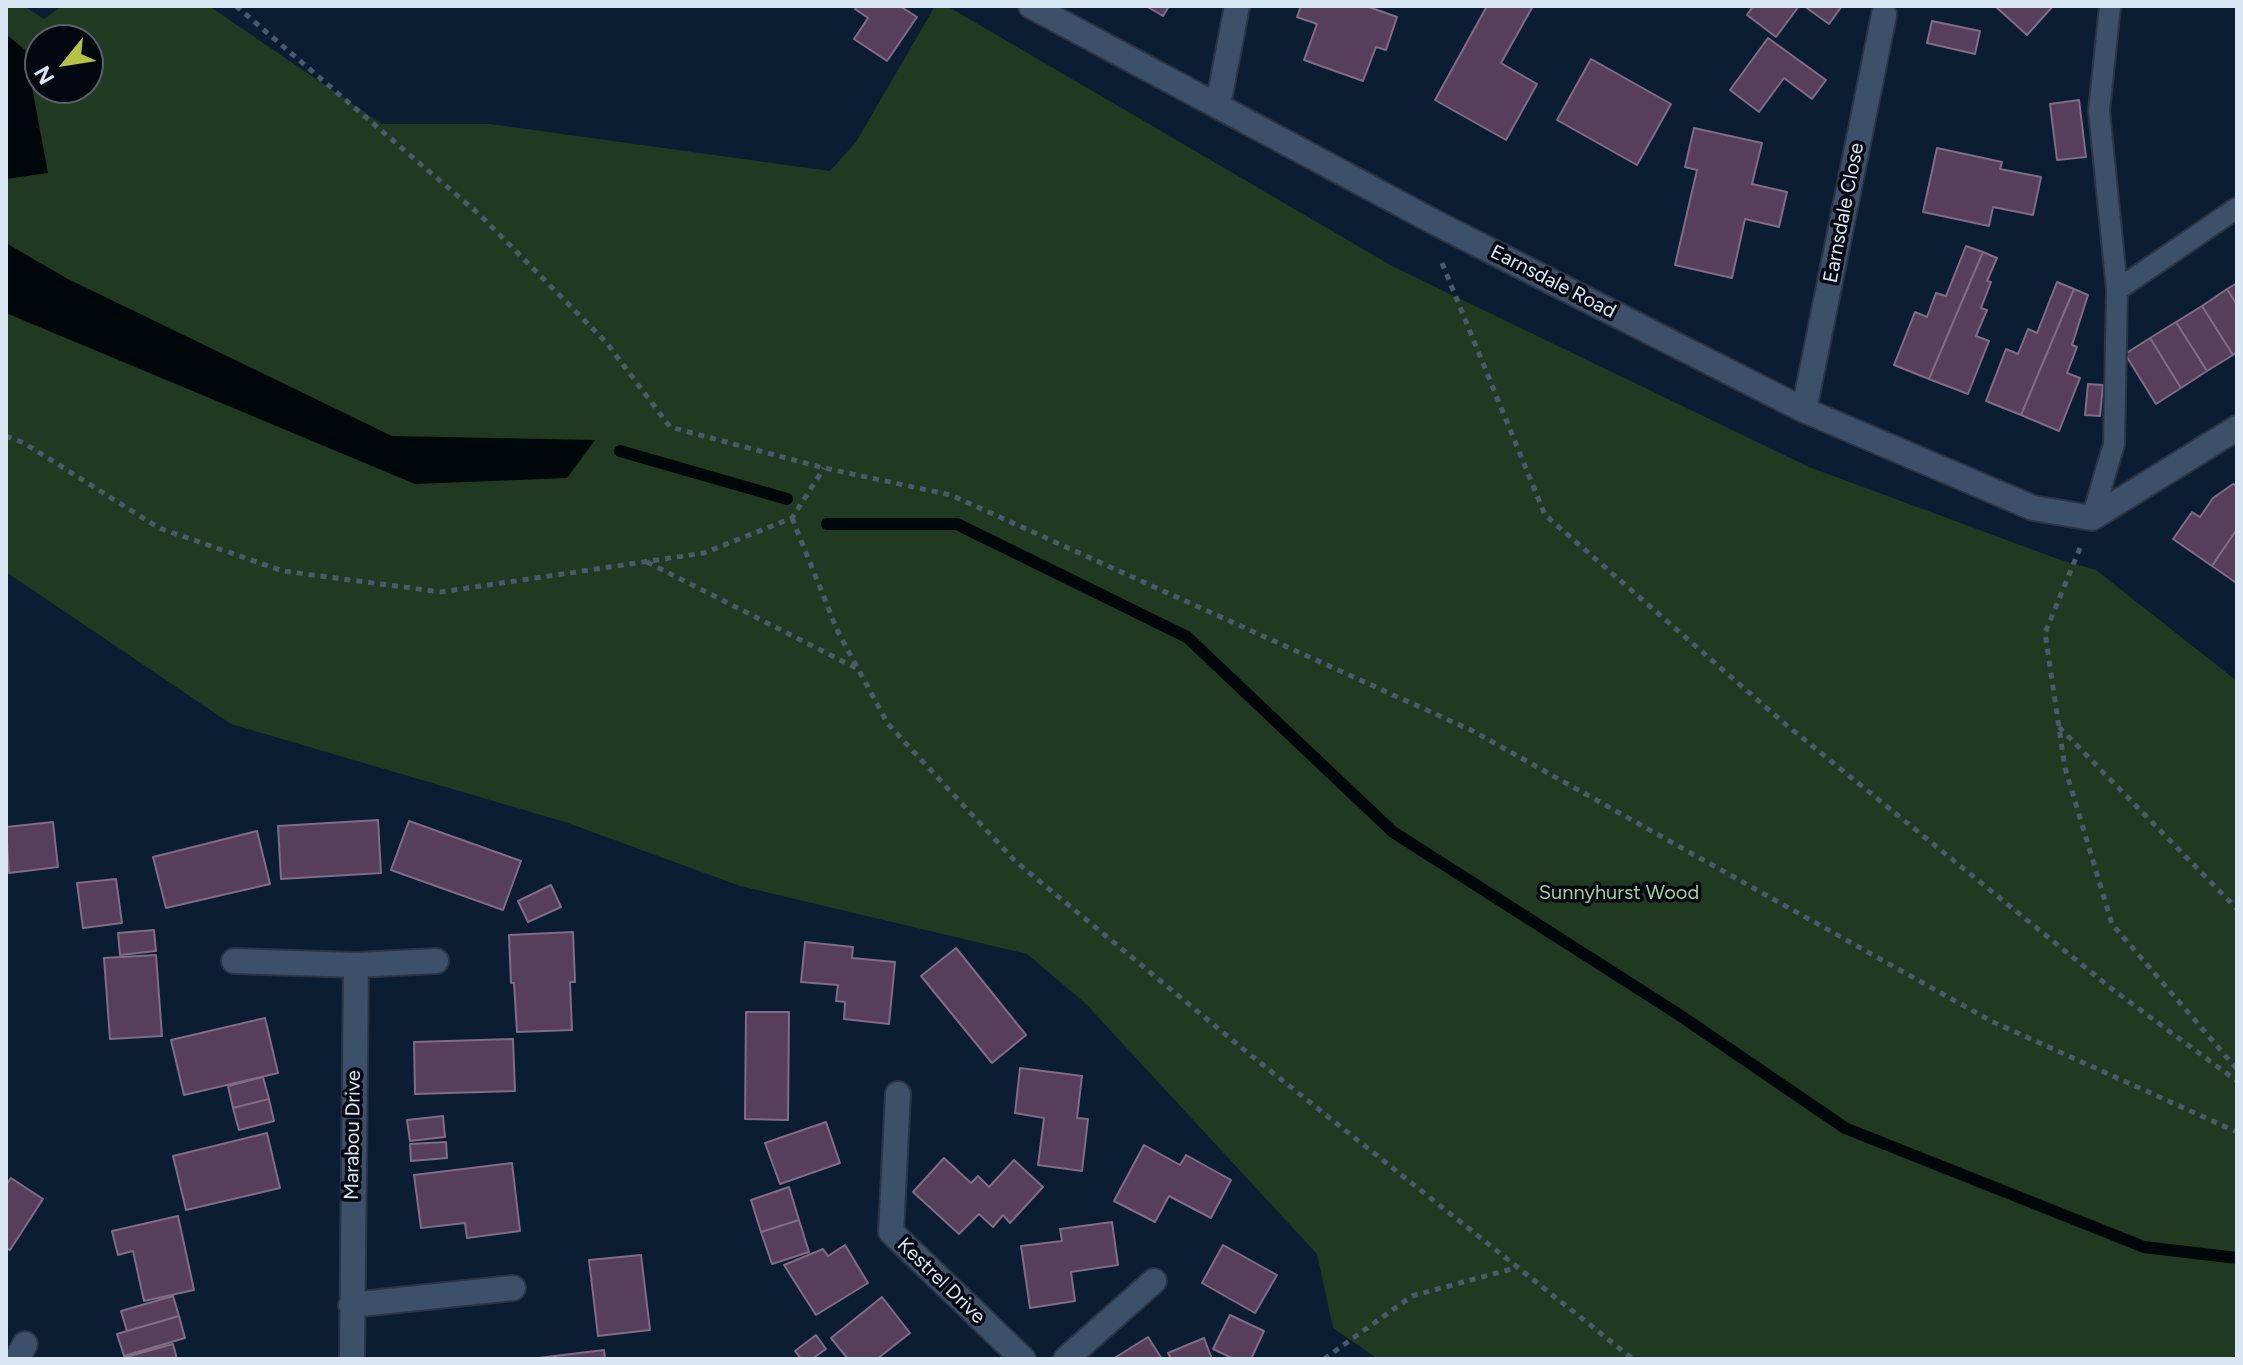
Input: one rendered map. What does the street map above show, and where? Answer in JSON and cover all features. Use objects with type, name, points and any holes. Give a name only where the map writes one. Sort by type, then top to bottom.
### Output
[{"type":"street","name":"Earnsdale Road","points":[[1031,6],[1436,223],[1804,410],[2033,508],[2092,518]]},
{"type":"street","points":[[1218,105],[1237,6]]},
{"type":"street","name":"Earnsdale Close","points":[[1804,410],[1885,10]]},
{"type":"street","points":[[2092,518],[2237,428]]},
{"type":"street","points":[[234,961],[356,965],[436,961]]},
{"type":"street","name":"Marabou Drive","points":[[352,1359],[356,965]]},
{"type":"street","name":"Kestrel Drive","points":[[898,1094],[891,1232],[1023,1359]]},
{"type":"street","points":[[1066,1359],[1154,1281]]},
{"type":"street","points":[[351,1305],[513,1288]]},
{"type":"lane","points":[[2092,518],[2114,444],[2117,290],[2099,111],[2110,6]]},
{"type":"lane","points":[[2117,290],[2237,208]]},
{"type":"path","points":[[236,6],[480,215],[606,342],[670,427],[824,468],[951,495],[1473,731],[1991,1021],[2237,1132]]},
{"type":"path","points":[[1436,223],[1442,263],[1545,515],[1784,723],[2112,989],[2237,1081]]},
{"type":"path","points":[[6,436],[24,443],[159,528],[283,571],[441,592],[704,553],[792,518],[824,468]]},
{"type":"path","points":[[792,518],[838,632],[888,724],[1015,861],[1516,1268],[1633,1359]]},
{"type":"path","points":[[2092,518],[2045,633],[2065,768],[2112,924],[2237,1069]]},
{"type":"path","points":[[647,562],[857,668]]},
{"type":"path","points":[[2059,727],[2237,909]]},
{"type":"path","points":[[1324,1359],[1412,1296],[1516,1268]]},
{"type":"green space","name":"Sunnyhurst Wood","points":[[6,6],[24,6],[44,19],[62,6],[209,6],[382,124],[490,124],[830,171],[856,142],[935,6],[947,6],[1392,266],[1809,467],[2058,559],[2096,570],[2237,681],[2237,1359],[1378,1359],[1333,1328],[1317,1254],[1085,1003],[1027,954],[740,886],[565,822],[231,724],[6,572]]},
{"type":"shaded area","points":[[6,34],[24,49],[24,104],[35,104],[48,173],[6,179]]},
{"type":"shaded area","points":[[6,243],[66,278],[392,436],[595,440],[567,478],[415,484],[6,313]]},
{"type":"building","points":[[857,6],[900,6],[917,17],[887,61],[854,39],[868,18],[855,9]]},
{"type":"building","points":[[1146,6],[1169,6],[1163,16]]},
{"type":"building","points":[[1301,6],[1366,6],[1397,17],[1386,50],[1376,47],[1363,81],[1304,60],[1317,24],[1297,17]]},
{"type":"building","points":[[1487,6],[1533,6],[1501,63],[1537,84],[1506,140],[1435,100]]},
{"type":"building","points":[[1753,6],[1799,6],[1776,37],[1747,15]]},
{"type":"building","points":[[1804,6],[1842,6],[1829,24]]},
{"type":"building","points":[[1995,6],[2053,6],[2027,35]]},
{"type":"building","points":[[1932,21],[1980,31],[1975,54],[1927,43]]},
{"type":"building","points":[[1768,38],[1826,80],[1812,99],[1784,78],[1759,112],[1730,90]]},
{"type":"building","points":[[1591,59],[1671,104],[1637,165],[1557,120]]},
{"type":"building","points":[[2079,100],[2086,157],[2057,160],[2050,104]]},
{"type":"building","points":[[1694,128],[1762,143],[1752,184],[1787,192],[1779,227],[1745,219],[1732,278],[1675,265],[1697,170],[1685,167]]},
{"type":"building","points":[[1937,148],[2002,162],[2000,169],[2041,177],[2033,215],[1993,207],[1989,226],[1923,212]]},
{"type":"building","points":[[1966,246],[1983,252],[1929,379],[1894,365],[1915,312],[1927,317],[1936,293],[1946,296]]},
{"type":"building","points":[[1983,252],[1997,258],[1987,281],[1991,282],[1981,308],[1987,310],[1976,336],[1989,341],[1968,394],[1929,379]]},
{"type":"building","points":[[2057,282],[2074,289],[2021,415],[1986,401],[2006,349],[2018,354],[2028,329],[2037,333]]},
{"type":"building","points":[[2237,283],[2237,305],[2227,289]]},
{"type":"building","points":[[2074,289],[2088,295],[2072,345],[2077,347],[2067,373],[2080,378],[2059,431],[2021,415]]},
{"type":"building","points":[[2227,289],[2237,305],[2237,352],[2233,355],[2202,306]]},
{"type":"building","points":[[2202,306],[2233,355],[2207,371],[2176,322]]},
{"type":"building","points":[[2176,322],[2207,371],[2181,388],[2150,338]]},
{"type":"building","points":[[2150,338],[2181,388],[2156,404],[2125,354]]},
{"type":"building","points":[[2088,384],[2103,385],[2100,416],[2085,415]]},
{"type":"building","points":[[2233,484],[2237,486],[2237,529],[2212,566],[2173,539],[2192,512],[2200,517],[2213,498]]},
{"type":"building","points":[[2237,529],[2237,580],[2235,582],[2212,566]]},
{"type":"building","points":[[378,820],[381,873],[281,879],[278,826]]},
{"type":"building","points":[[409,821],[521,861],[503,910],[391,870]]},
{"type":"building","points":[[53,822],[58,867],[9,873],[6,827]]},
{"type":"building","points":[[257,831],[270,884],[166,908],[153,857]]},
{"type":"building","points":[[116,879],[122,923],[83,928],[77,883]]},
{"type":"building","points":[[551,885],[561,907],[528,922],[518,901]]},
{"type":"building","points":[[154,930],[156,951],[120,955],[118,933]]},
{"type":"building","points":[[573,932],[575,982],[570,982],[572,1030],[517,1032],[509,935]]},
{"type":"building","points":[[805,942],[853,947],[852,958],[895,962],[889,1024],[844,1019],[845,1002],[836,1001],[838,985],[801,982]]},
{"type":"building","points":[[956,948],[1026,1035],[992,1063],[921,976]]},
{"type":"building","points":[[156,955],[162,1036],[110,1039],[104,958]]},
{"type":"building","points":[[746,1012],[789,1012],[788,1120],[745,1119]]},
{"type":"building","points":[[265,1018],[278,1073],[184,1095],[171,1040]]},
{"type":"building","points":[[513,1039],[515,1091],[415,1094],[414,1042]]},
{"type":"building","points":[[1020,1068],[1082,1076],[1077,1118],[1088,1119],[1082,1171],[1038,1165],[1044,1118],[1015,1113]]},
{"type":"building","points":[[263,1077],[269,1099],[233,1108],[228,1086]]},
{"type":"building","points":[[269,1099],[274,1121],[239,1130],[233,1108]]},
{"type":"building","points":[[443,1116],[445,1137],[410,1141],[407,1120]]},
{"type":"building","points":[[826,1122],[840,1163],[780,1184],[765,1143]]},
{"type":"building","points":[[267,1133],[280,1188],[186,1210],[173,1156]]},
{"type":"building","points":[[446,1142],[447,1158],[411,1161],[410,1144]]},
{"type":"building","points":[[1144,1145],[1180,1165],[1186,1155],[1231,1180],[1211,1218],[1169,1196],[1155,1222],[1114,1201]]},
{"type":"building","points":[[944,1158],[971,1183],[978,1176],[989,1187],[1014,1160],[1043,1187],[1010,1223],[1003,1215],[993,1227],[979,1214],[959,1234],[913,1192]]},
{"type":"building","points":[[512,1163],[520,1231],[467,1238],[465,1223],[421,1228],[414,1175]]},
{"type":"building","points":[[11,1178],[43,1199],[10,1250],[6,1248],[6,1185]]},
{"type":"building","points":[[789,1187],[799,1220],[761,1232],[751,1200]]},
{"type":"building","points":[[178,1216],[194,1290],[144,1301],[133,1251],[118,1255],[112,1231]]},
{"type":"building","points":[[799,1220],[809,1252],[772,1264],[761,1232]]},
{"type":"building","points":[[1112,1222],[1118,1265],[1071,1272],[1075,1301],[1030,1308],[1021,1246],[1062,1241],[1060,1229]]},
{"type":"building","points":[[845,1245],[868,1283],[816,1315],[784,1265],[823,1249],[828,1256]]},
{"type":"building","points":[[1223,1245],[1277,1275],[1255,1313],[1202,1283]]},
{"type":"building","points":[[641,1255],[650,1330],[598,1336],[589,1260]]},
{"type":"building","points":[[173,1296],[179,1316],[127,1331],[121,1311]]},
{"type":"building","points":[[882,1297],[910,1333],[877,1359],[848,1359],[831,1338]]},
{"type":"building","points":[[1230,1315],[1264,1331],[1251,1359],[1234,1359],[1213,1349]]},
{"type":"building","points":[[179,1316],[185,1338],[124,1356],[117,1334]]},
{"type":"building","points":[[816,1335],[826,1349],[812,1359],[801,1359],[795,1351]]},
{"type":"building","points":[[1148,1337],[1162,1359],[1113,1359]]},
{"type":"building","points":[[1204,1338],[1212,1359],[1171,1359],[1168,1353]]},
{"type":"building","points":[[173,1344],[177,1359],[119,1359]]},
{"type":"building","points":[[604,1350],[605,1359],[530,1359]]},
{"type":"waterway","points":[[620,451],[787,499]]},
{"type":"waterway","points":[[827,524],[957,524],[1187,637],[1393,832],[1678,1014],[1845,1128],[2144,1247],[2237,1258]]}]
